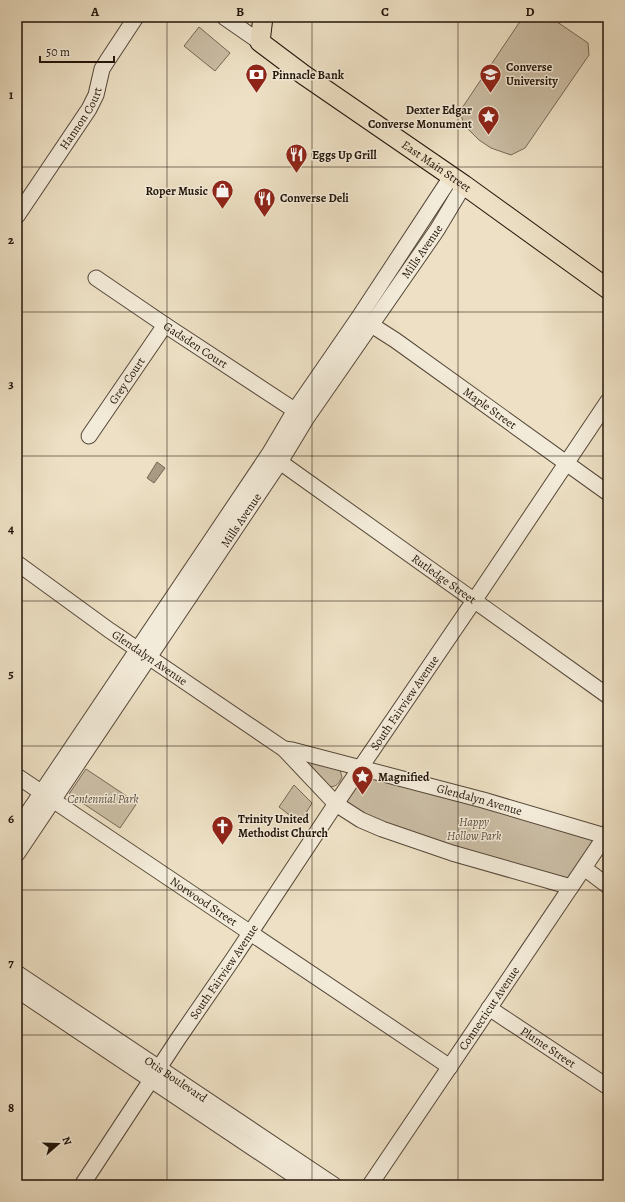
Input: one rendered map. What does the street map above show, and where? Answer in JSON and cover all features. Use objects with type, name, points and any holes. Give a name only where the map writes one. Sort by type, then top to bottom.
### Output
[{"type":"main road","points":[[260,42],[263,17]]},
{"type":"main road","name":"East Main Street","points":[[260,42],[304,75],[458,181],[608,289]]},
{"type":"street","name":"Hannon Court","points":[[17,216],[89,109],[96,95],[102,69],[136,17]]},
{"type":"street","name":"East Main Street","points":[[224,17],[260,42]]},
{"type":"street","name":"Mills Avenue","points":[[17,854],[47,796],[275,458],[300,415],[365,321],[458,181]]},
{"type":"street","name":"Gadsden Court","points":[[96,278],[300,415]]},
{"type":"street","name":"Maple Street","points":[[365,321],[395,340],[608,493]]},
{"type":"street","name":"Grey Court","points":[[88,436],[165,325]]},
{"type":"street","name":"South Fairview Avenue","points":[[82,1185],[360,767],[608,401]]},
{"type":"street","name":"Rutledge Street","points":[[275,458],[608,696]]},
{"type":"street","name":"Glendalyn Avenue","points":[[17,563],[143,654],[284,749],[336,804],[361,820],[382,830],[452,853],[571,887]]},
{"type":"street","name":"Glendalyn Avenue","points":[[284,749],[360,767],[607,834]]},
{"type":"street","name":"Norwood Street","points":[[17,776],[450,1067]]},
{"type":"street","name":"Mills Avenue","points":[[17,829],[47,796]]},
{"type":"street","name":"Connecticut Avenue","points":[[370,1185],[607,834]]},
{"type":"street","points":[[584,868],[608,886]]},
{"type":"street","name":"Otis Boulevard","points":[[17,973],[308,1185]]},
{"type":"street","name":"Otis Boulevard","points":[[17,990],[334,1185]]},
{"type":"street","name":"Plume Street","points":[[490,1008],[608,1087]]},
{"type":"green space","points":[[523,17],[550,17],[588,43],[589,55],[525,148],[511,155],[491,148],[479,140],[464,125],[460,111]]},
{"type":"green space","points":[[199,27],[230,53],[215,71],[184,46]]},
{"type":"green space","points":[[301,757],[340,770],[342,777],[335,786],[325,786]]},
{"type":"green space","name":"Happy Hollow Park","points":[[360,767],[605,836],[571,887],[452,853],[336,804]]},
{"type":"green space","name":"Centennial Park","points":[[86,769],[137,803],[120,828],[69,794]]},
{"type":"green space","points":[[294,785],[312,803],[300,823],[279,807]]},
{"type":"shaded area","points":[[157,462],[165,468],[154,483],[147,478]]},
{"type":"place","name":"Pinnacle Bank","points":[[256,94]]},
{"type":"place","name":"Converse University","points":[[491,94]]},
{"type":"place","name":"Dexter Edgar Converse Monument","points":[[488,136]]},
{"type":"place","name":"Eggs Up Grill","points":[[296,174]]},
{"type":"place","name":"Roper Music","points":[[223,210]]},
{"type":"place","name":"Converse Deli","points":[[264,218]]},
{"type":"place","name":"Magnified","points":[[363,796]]},
{"type":"place","name":"Trinity United Methodist Church","points":[[222,846]]}]
